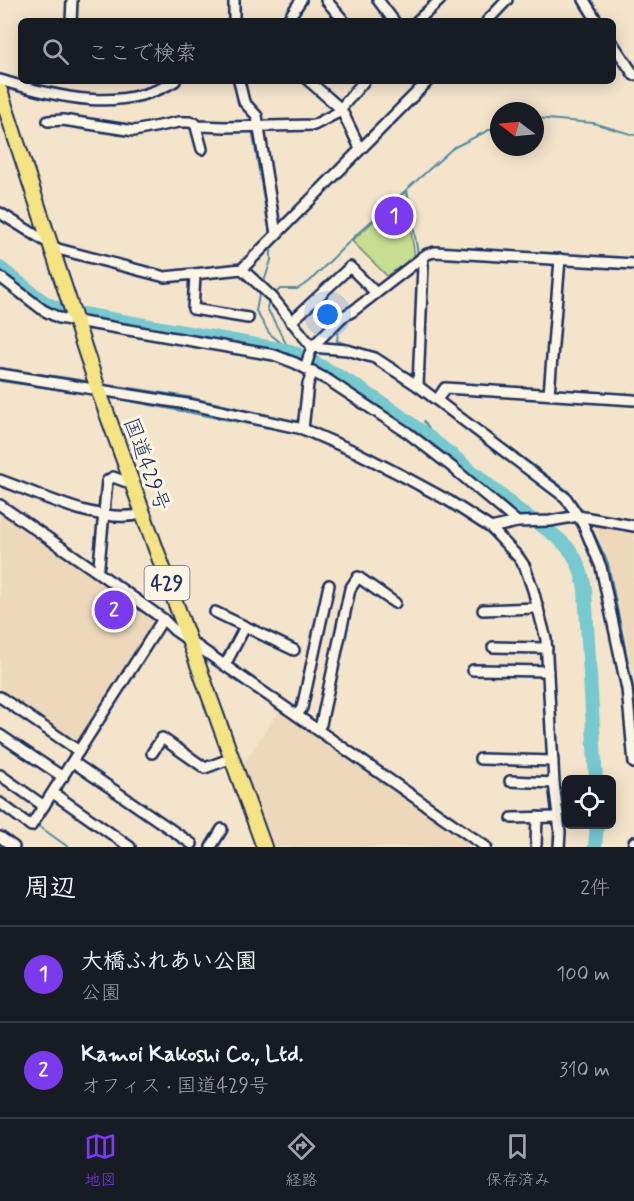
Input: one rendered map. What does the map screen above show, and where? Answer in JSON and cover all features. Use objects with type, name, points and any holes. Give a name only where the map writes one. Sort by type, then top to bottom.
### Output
[{"type":"highway","name":"国道429号","points":[[0,91],[98,389],[264,847]]},
{"type":"street","points":[[71,18],[72,0]]},
{"type":"street","points":[[234,0],[234,18]]},
{"type":"street","points":[[289,18],[301,0]]},
{"type":"street","points":[[326,0],[341,18]]},
{"type":"street","points":[[378,0],[392,18]]},
{"type":"street","points":[[420,18],[440,0]]},
{"type":"street","points":[[490,18],[507,0]]},
{"type":"street","points":[[584,0],[595,18]]},
{"type":"street","points":[[616,48],[634,75]]},
{"type":"street","points":[[0,80],[67,97],[104,100],[146,93],[168,84]]},
{"type":"street","points":[[240,84],[244,102],[254,110],[257,116],[254,127],[272,238]]},
{"type":"street","points":[[312,84],[341,109],[360,148]]},
{"type":"street","points":[[48,121],[63,120],[134,131],[179,122],[195,123],[199,126],[314,125],[341,109],[362,84]]},
{"type":"street","points":[[0,213],[50,245],[165,277],[195,276],[242,269],[425,84]]},
{"type":"street","points":[[195,123],[202,149]]},
{"type":"street","points":[[303,429],[311,349],[342,317],[435,252],[560,263],[634,264]]},
{"type":"street","points":[[418,383],[423,261]]},
{"type":"street","points":[[549,394],[560,263]]},
{"type":"street","points":[[291,322],[350,267],[376,293]]},
{"type":"street","points":[[242,269],[266,292],[311,349],[359,352],[375,358],[418,383],[566,498],[583,524],[601,567],[627,689],[634,763]]},
{"type":"street","points":[[0,276],[43,310],[59,318],[74,316],[274,355],[309,369],[408,433],[519,523]]},
{"type":"street","points":[[195,276],[193,309],[248,318]]},
{"type":"street","points":[[0,374],[193,405],[303,429],[356,452],[409,479],[491,528],[525,567],[535,609],[543,648],[549,761],[559,847]]},
{"type":"street","points":[[439,398],[445,388],[634,400]]},
{"type":"street","points":[[98,569],[107,481],[113,477],[132,484]]},
{"type":"street","points":[[0,480],[104,516],[128,518],[142,514]]},
{"type":"street","points":[[0,505],[98,569],[188,638],[227,662],[486,847]]},
{"type":"street","points":[[491,528],[578,516],[634,526]]},
{"type":"street","points":[[319,727],[350,589],[358,577],[395,603]]},
{"type":"street","points":[[298,713],[329,585]]},
{"type":"street","points":[[483,610],[535,609]]},
{"type":"street","points":[[215,612],[294,650]]},
{"type":"street","points":[[0,803],[31,826],[163,619]]},
{"type":"street","points":[[227,662],[245,627]]},
{"type":"street","points":[[494,646],[543,648]]},
{"type":"street","points":[[473,670],[545,671]]},
{"type":"street","points":[[0,697],[79,751]]},
{"type":"street","points":[[0,735],[63,777]]},
{"type":"street","points":[[152,753],[162,738],[205,768],[232,758]]},
{"type":"street","points":[[480,759],[549,761]]},
{"type":"street","points":[[73,762],[192,844]]},
{"type":"street","points":[[0,775],[44,806]]},
{"type":"street","points":[[510,781],[551,782]]},
{"type":"street","points":[[53,793],[130,847]]},
{"type":"street","points":[[536,845],[537,817]]},
{"type":"street","points":[[512,818],[554,817]]},
{"type":"street","points":[[211,847],[222,829]]},
{"type":"street","points":[[0,837],[14,847]]},
{"type":"street","points":[[633,847],[634,842]]},
{"type":"shaded area","points":[[0,509],[160,620],[79,748],[0,693]]},
{"type":"shaded area","points":[[596,526],[634,533],[634,668],[609,560],[595,529]]},
{"type":"shaded area","points":[[281,708],[475,843],[472,847],[272,847],[242,765]]},
{"type":"green space","points":[[405,192],[415,257],[389,278],[352,241]]},
{"type":"waterway","points":[[245,84],[247,96]]},
{"type":"waterway","points":[[544,119],[593,123],[634,135]]},
{"type":"waterway","points":[[252,129],[270,235]]},
{"type":"waterway","points":[[273,296],[280,289],[297,289],[309,282],[356,235],[453,148],[490,130]]},
{"type":"waterway","points":[[407,190],[418,254]]},
{"type":"waterway","points":[[263,285],[271,260],[271,244]]},
{"type":"waterway","points":[[425,262],[433,258],[446,257]]},
{"type":"waterway","points":[[544,263],[556,264]]},
{"type":"waterway","points":[[562,264],[634,269]]},
{"type":"waterway","points":[[356,314],[421,265]]},
{"type":"waterway","points":[[0,268],[44,302],[60,310],[290,351],[321,366],[380,402],[436,442],[516,508],[555,536],[577,561],[585,589],[596,775]]},
{"type":"waterway","points":[[260,290],[256,311],[269,333],[288,349]]},
{"type":"waterway","points":[[269,300],[267,308],[290,351]]},
{"type":"waterway","points":[[351,317],[338,330],[337,341],[377,355]]},
{"type":"waterway","points":[[0,368],[87,381]]},
{"type":"waterway","points":[[118,386],[188,397],[295,421],[299,416],[305,380]]},
{"type":"waterway","points":[[0,381],[91,394]]},
{"type":"waterway","points":[[441,397],[568,491],[582,510]]},
{"type":"waterway","points":[[119,399],[301,434],[340,450],[394,477]]},
{"type":"waterway","points":[[424,421],[430,431],[428,437]]},
{"type":"waterway","points":[[442,502],[486,532],[506,551]]},
{"type":"waterway","points":[[589,523],[608,563],[634,691]]},
{"type":"waterway","points":[[591,526],[595,524],[634,532]]},
{"type":"waterway","points":[[516,562],[523,575]]},
{"type":"waterway","points":[[526,583],[533,607]]},
{"type":"waterway","points":[[136,594],[163,613],[175,625]]},
{"type":"waterway","points":[[539,630],[541,645]]},
{"type":"waterway","points":[[198,640],[225,659]]},
{"type":"waterway","points":[[230,663],[297,709]]},
{"type":"waterway","points":[[544,674],[548,758]]},
{"type":"waterway","points":[[301,713],[319,725]]},
{"type":"waterway","points":[[323,728],[378,766]]},
{"type":"waterway","points":[[548,764],[549,779]]},
{"type":"waterway","points":[[549,785],[552,815]]},
{"type":"waterway","points":[[0,797],[32,820]]},
{"type":"waterway","points":[[553,821],[554,847]]},
{"type":"waterway","points":[[36,824],[68,847]]},
{"type":"waterway","points":[[595,847],[597,829]]},
{"type":"waterway","points":[[488,843],[493,847]]},
{"type":"place","name":"大橋ふれあい公園","points":[[394,216]]},
{"type":"place","name":"Kamoi Kakoshi Co., Ltd.","points":[[114,610]]}]
